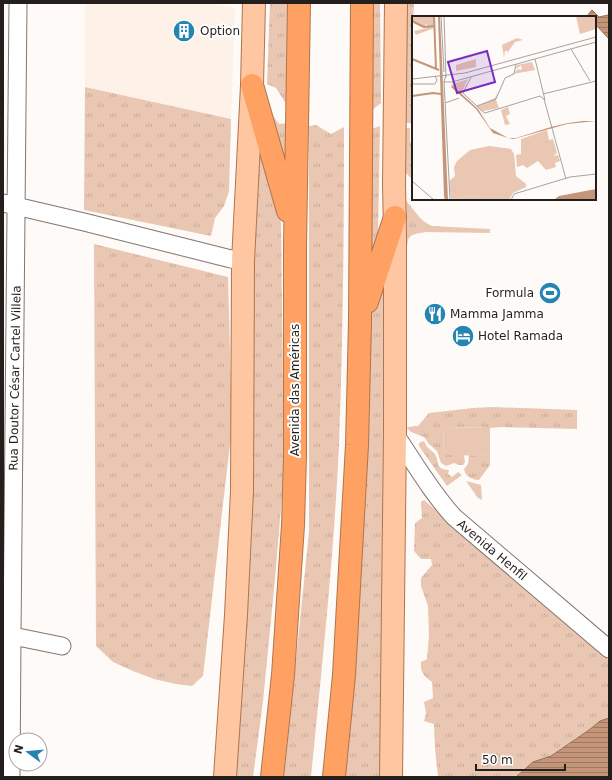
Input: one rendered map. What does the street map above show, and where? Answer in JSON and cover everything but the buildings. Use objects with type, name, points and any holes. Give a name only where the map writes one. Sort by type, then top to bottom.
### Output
[{"type":"highway","name":"Avenida das Américas","points":[[272,777],[283,675],[296,456],[295,246],[299,3]]},
{"type":"highway","points":[[334,777],[344,675],[357,445],[360,322],[362,3]]},
{"type":"highway","points":[[252,85],[287,205],[295,246]]},
{"type":"highway","points":[[360,322],[395,217]]},
{"type":"main road","points":[[225,777],[236,615],[242,491],[243,261],[252,85],[254,3]]},
{"type":"main road","points":[[391,777],[395,434],[394,184],[396,3]]},
{"type":"street","name":"Rua Doutor César Cartel Villela","points":[[11,777],[7,635],[10,205],[18,3]]},
{"type":"street","points":[[10,205],[243,261]]},
{"type":"street","name":"Avenida Henfil","points":[[395,434],[431,489],[454,517],[609,649]]},
{"type":"street","points":[[7,635],[62,646]]},
{"type":"shaded area","points":[[85,3],[211,3],[235,8],[231,119],[85,87]]},
{"type":"shaded area","points":[[592,10],[599,17],[609,16],[609,39],[596,25],[596,16],[587,16]]},
{"type":"shaded area","points":[[609,718],[609,777],[516,777],[533,762],[551,756],[600,721]]},
{"type":"green space","points":[[270,3],[290,3],[290,110],[276,88],[267,84]]},
{"type":"green space","points":[[366,3],[380,3],[381,103],[371,111]]},
{"type":"green space","points":[[407,3],[414,3],[413,16],[412,16],[411,66],[412,123],[405,123]]},
{"type":"green space","points":[[85,87],[231,119],[229,191],[224,206],[215,218],[211,236],[84,210]]},
{"type":"green space","points":[[266,106],[279,124],[289,123],[290,196]]},
{"type":"green space","points":[[316,125],[331,134],[344,127],[343,286],[337,486],[331,569],[311,777],[284,777],[309,532],[309,126]]},
{"type":"green space","points":[[380,126],[378,234],[371,260],[371,129]]},
{"type":"green space","points":[[257,128],[281,223],[284,471],[263,701],[253,777],[232,777],[253,259]]},
{"type":"green space","points":[[406,128],[410,128],[410,142],[412,143],[412,179],[405,172]]},
{"type":"green space","points":[[404,199],[420,218],[432,226],[490,229],[490,233],[427,232],[413,235],[408,241],[407,286],[405,286]]},
{"type":"green space","points":[[94,244],[228,277],[232,427],[203,676],[192,686],[154,679],[133,671],[113,662],[96,646]]},
{"type":"green space","points":[[385,269],[382,777],[340,777],[367,311]]},
{"type":"green space","points":[[492,407],[577,410],[577,429],[444,427],[443,454],[464,455],[465,462],[463,465],[454,463],[446,466],[441,463],[437,451],[424,437],[411,432],[407,428],[418,426],[429,413]]},
{"type":"green space","points":[[444,427],[490,428],[490,456],[443,455]]},
{"type":"green space","points":[[424,441],[427,447],[436,456],[438,464],[441,468],[449,470],[448,474],[452,477],[458,472],[462,475],[447,486],[419,446],[419,443]]},
{"type":"green space","points":[[469,455],[490,456],[490,465],[479,480],[469,477],[464,469],[468,464]]},
{"type":"green space","points":[[466,481],[481,485],[482,500],[478,498]]},
{"type":"green space","points":[[424,500],[609,660],[609,718],[600,721],[551,756],[533,762],[516,777],[438,777],[434,724],[424,721],[426,713],[424,702],[433,698],[432,682],[423,674],[421,669],[421,662],[427,659],[429,636],[428,606],[421,586],[421,578],[432,565],[431,559],[421,559],[414,551],[415,523],[422,518],[421,502]]},
{"type":"place","name":"Option","points":[[184,31]]},
{"type":"place","name":"Formula","points":[[550,293]]},
{"type":"place","name":"Mamma Jamma","points":[[435,314]]},
{"type":"place","name":"Hotel Ramada","points":[[463,336]]}]
